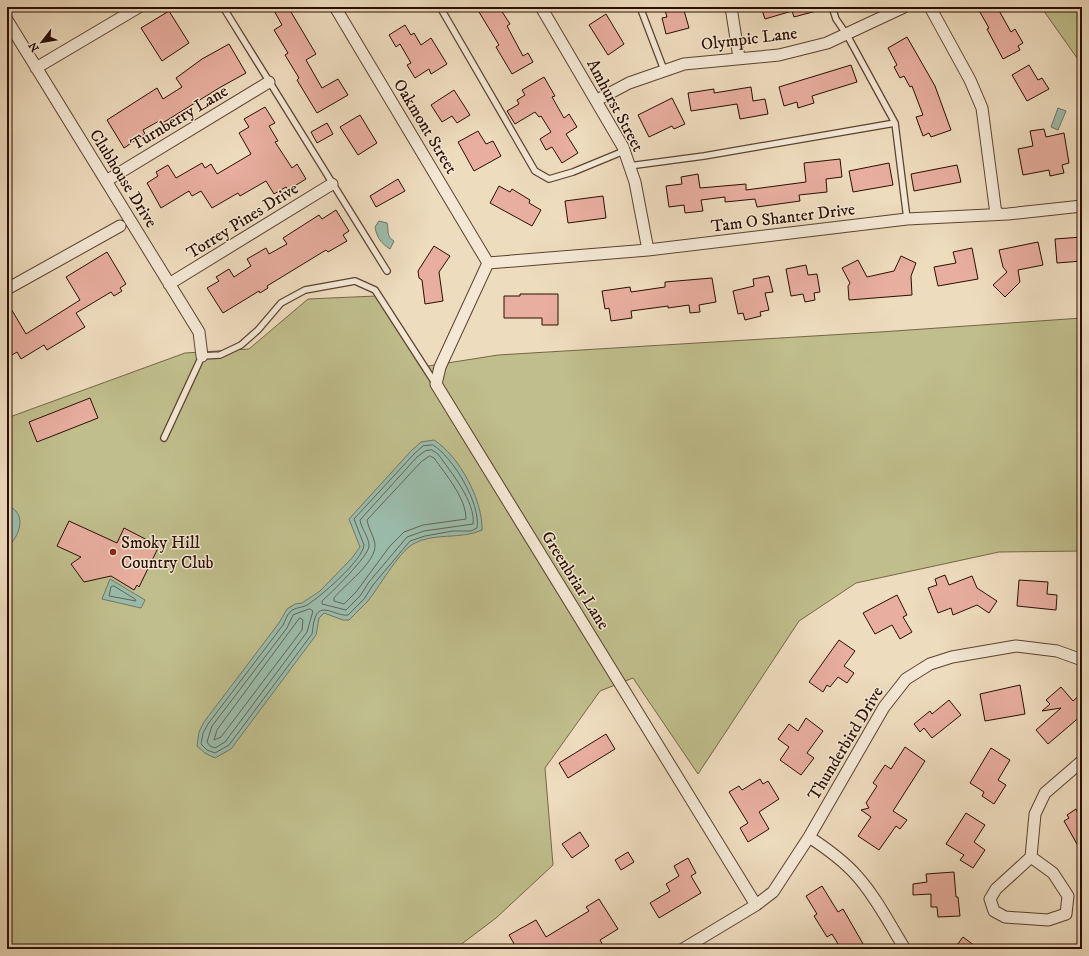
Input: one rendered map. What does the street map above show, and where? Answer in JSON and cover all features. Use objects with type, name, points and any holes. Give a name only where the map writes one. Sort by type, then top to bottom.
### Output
[{"type":"street","points":[[36,68],[139,7]]},
{"type":"street","name":"Oakmont Street","points":[[334,7],[488,263]]},
{"type":"street","name":"Amhurst Street","points":[[541,7],[597,100],[624,151],[634,182],[648,250]]},
{"type":"street","points":[[731,7],[739,58]]},
{"type":"street","name":"Olympic Lane","points":[[597,100],[629,83],[684,64],[779,55],[827,43],[847,35],[904,7]]},
{"type":"street","points":[[930,7],[970,80],[982,108],[996,214]]},
{"type":"street","name":"Clubhouse Drive","points":[[7,20],[199,332],[202,356]]},
{"type":"street","name":"Turnberry Lane","points":[[106,182],[269,82]]},
{"type":"street","name":"Torrey Pines Drive","points":[[169,284],[332,184]]},
{"type":"street","name":"Tam O Shanter Drive","points":[[488,263],[648,250],[907,219],[996,214],[1082,206]]},
{"type":"street","points":[[7,289],[120,226]]},
{"type":"street","points":[[436,384],[440,367],[488,263]]},
{"type":"street","name":"Greenbriar Lane","points":[[436,384],[756,905]]},
{"type":"street","name":"Thunderbird Drive","points":[[683,949],[756,905],[773,892],[809,837],[884,707],[906,679],[930,664],[952,656],[1016,646],[1057,651],[1082,660]]},
{"type":"street","points":[[1031,857],[1053,873],[1068,896],[1066,914],[1048,920],[1006,917],[994,911],[990,899],[996,889],[1031,857],[1034,814],[1045,793],[1082,761]]},
{"type":"street","points":[[809,837],[834,854],[858,876],[905,949]]},
{"type":"lane","points":[[223,7],[387,271]]},
{"type":"lane","points":[[440,7],[535,171],[549,179],[572,172],[624,151]]},
{"type":"lane","points":[[640,7],[664,70]]},
{"type":"lane","points":[[832,7],[836,19],[847,35],[895,123],[907,219]]},
{"type":"lane","points":[[629,166],[704,156],[895,123]]},
{"type":"lane","points":[[164,438],[202,356],[220,355],[241,345],[258,330],[281,303],[305,290],[355,281],[375,290],[436,384]]},
{"type":"shaded area","points":[[1041,7],[1082,7],[1082,65]]},
{"type":"shaded area","name":"Smoky Hill Country Club","points":[[376,296],[422,367],[498,355],[1082,318],[1082,551],[999,552],[856,583],[799,621],[698,774],[633,678],[600,691],[545,768],[553,865],[496,918],[455,949],[7,949],[7,418],[185,353],[249,349],[308,299]]},
{"type":"water","points":[[1058,108],[1066,111],[1058,130],[1051,127]]},
{"type":"water","points":[[379,221],[387,223],[389,235],[394,241],[390,249],[378,237],[375,227]]},
{"type":"water","points":[[434,440],[452,457],[468,480],[478,506],[482,530],[465,535],[430,538],[413,544],[401,555],[367,602],[349,620],[343,620],[324,613],[319,618],[316,635],[231,749],[215,758],[205,753],[197,746],[199,732],[204,722],[279,623],[287,609],[295,604],[302,603],[320,591],[352,558],[360,547],[349,519],[411,451],[421,442]]},
{"type":"water","points":[[7,506],[14,509],[18,514],[20,525],[12,543],[7,547]]},
{"type":"water","points":[[110,579],[145,600],[141,608],[102,599]]},
{"type":"building","points":[[272,7],[288,7],[316,54],[306,60],[322,88],[338,79],[348,95],[317,113],[297,80],[299,78],[285,55],[288,53],[274,30],[282,25]]},
{"type":"building","points":[[476,7],[499,7],[510,24],[507,26],[523,56],[528,53],[533,62],[512,74],[496,47],[499,45]]},
{"type":"building","points":[[664,7],[683,7],[689,28],[666,34],[662,18],[667,17]]},
{"type":"building","points":[[761,7],[820,7],[820,10],[794,17],[792,11],[765,19]]},
{"type":"building","points":[[977,7],[997,7],[1011,32],[1015,29],[1023,43],[1018,46],[1020,50],[1003,59],[987,29],[989,28]]},
{"type":"building","points":[[169,11],[189,43],[162,61],[141,28]]},
{"type":"building","points":[[606,14],[624,44],[608,55],[589,25]]},
{"type":"building","points":[[405,25],[411,35],[414,33],[421,45],[431,38],[447,64],[431,74],[429,69],[415,78],[407,65],[411,63],[400,44],[396,47],[389,35]]},
{"type":"building","points":[[907,37],[935,86],[951,130],[931,137],[929,133],[923,136],[916,117],[923,115],[912,86],[910,87],[904,76],[900,78],[894,67],[897,65],[888,48]]},
{"type":"building","points":[[229,44],[246,73],[161,124],[159,121],[143,130],[145,134],[124,148],[107,120],[157,88],[163,99],[182,87],[176,78],[202,59]]},
{"type":"building","points":[[851,65],[857,82],[812,96],[814,103],[798,108],[797,102],[784,106],[779,87]]},
{"type":"building","points":[[1029,65],[1038,80],[1042,78],[1049,89],[1027,101],[1012,75]]},
{"type":"building","points":[[544,77],[555,96],[552,97],[564,118],[569,114],[577,127],[566,134],[578,153],[562,163],[552,147],[546,150],[540,139],[551,132],[541,116],[539,117],[535,112],[515,124],[507,111],[519,104],[517,100],[525,95],[522,90]]},
{"type":"building","points":[[751,87],[753,101],[765,99],[768,114],[740,119],[737,104],[691,111],[688,93],[714,89],[714,93]]},
{"type":"building","points":[[454,90],[470,115],[457,123],[452,116],[442,122],[431,105]]},
{"type":"building","points":[[672,98],[685,124],[674,129],[672,126],[649,137],[638,115]]},
{"type":"building","points":[[265,107],[275,123],[269,126],[278,141],[275,142],[292,168],[297,164],[306,179],[288,190],[286,187],[274,194],[266,181],[240,196],[238,193],[212,208],[201,191],[192,196],[189,191],[161,208],[147,183],[158,176],[156,172],[168,165],[176,178],[202,163],[205,168],[211,164],[217,174],[251,154],[239,133],[249,127],[244,119]]},
{"type":"building","points":[[360,115],[377,143],[358,155],[340,127]]},
{"type":"building","points":[[327,123],[333,134],[317,143],[311,132]]},
{"type":"building","points":[[1044,129],[1046,137],[1064,133],[1069,163],[1062,165],[1064,173],[1050,176],[1049,170],[1023,175],[1018,149],[1033,146],[1030,131]]},
{"type":"building","points":[[478,131],[486,144],[493,141],[501,156],[474,171],[458,142]]},
{"type":"building","points":[[840,159],[842,177],[826,179],[827,192],[799,195],[800,201],[757,207],[755,199],[725,202],[725,197],[701,200],[703,211],[685,213],[684,205],[669,207],[666,186],[682,184],[681,177],[698,174],[700,188],[746,184],[746,190],[806,182],[804,163]]},
{"type":"building","points":[[889,163],[893,185],[853,192],[849,171]]},
{"type":"building","points":[[957,165],[961,182],[914,191],[911,174]]},
{"type":"building","points":[[398,179],[405,191],[376,207],[370,196]]},
{"type":"building","points":[[499,186],[510,192],[512,189],[530,200],[529,203],[541,210],[532,226],[490,203]]},
{"type":"building","points":[[603,196],[606,218],[568,223],[565,201]]},
{"type":"building","points":[[336,210],[349,231],[343,235],[347,241],[328,252],[326,250],[267,286],[268,288],[260,293],[259,291],[223,313],[207,288],[219,281],[216,277],[229,269],[234,277],[251,266],[247,259],[266,248],[269,254],[287,244],[283,238],[319,215],[322,219]]},
{"type":"building","points":[[1082,237],[1082,261],[1057,263],[1055,239]]},
{"type":"building","points":[[1038,242],[1043,265],[1018,270],[1020,282],[1005,297],[993,285],[1007,272],[1003,267],[999,250]]},
{"type":"building","points":[[434,246],[450,256],[439,272],[443,301],[425,304],[422,280],[419,278],[418,271]]},
{"type":"building","points":[[972,248],[978,279],[938,286],[934,267],[956,263],[953,252]]},
{"type":"building","points":[[107,252],[126,284],[120,288],[122,291],[114,296],[111,292],[76,313],[85,327],[47,350],[44,345],[21,359],[17,352],[7,358],[7,302],[26,334],[80,300],[66,277]]},
{"type":"building","points":[[901,256],[916,263],[911,276],[912,295],[849,300],[848,286],[850,283],[842,268],[858,260],[867,277],[894,271]]},
{"type":"building","points":[[806,265],[808,275],[817,274],[820,292],[814,293],[815,300],[805,302],[803,294],[791,296],[786,269]]},
{"type":"building","points":[[769,276],[773,292],[765,293],[769,310],[760,312],[761,316],[745,320],[743,313],[738,314],[733,291],[754,286],[753,279]]},
{"type":"building","points":[[712,278],[716,302],[699,305],[700,312],[690,313],[689,305],[668,308],[668,306],[631,311],[632,318],[611,321],[609,308],[605,309],[602,291],[630,287],[631,292],[665,287],[665,282]]},
{"type":"building","points":[[520,294],[558,294],[558,325],[542,325],[542,318],[504,318],[504,296],[520,296]]},
{"type":"building","points":[[90,398],[98,418],[37,442],[29,422]]},
{"type":"building","name":"Smoky Hill Country Club","points":[[69,521],[117,543],[124,528],[159,546],[139,587],[137,585],[134,590],[111,576],[84,582],[71,564],[81,557],[57,546]]},
{"type":"building","points":[[945,575],[949,585],[972,576],[977,588],[997,601],[989,613],[977,605],[953,615],[951,608],[938,613],[928,588],[937,585],[935,579]]},
{"type":"building","points":[[1019,580],[1048,582],[1047,594],[1057,595],[1056,610],[1017,606]]},
{"type":"building","points":[[897,595],[907,615],[903,617],[912,632],[900,639],[892,625],[875,634],[863,613]]},
{"type":"building","points":[[839,640],[855,651],[844,666],[854,673],[847,683],[838,677],[830,687],[827,685],[823,692],[809,682]]},
{"type":"building","points":[[1020,685],[1025,714],[985,721],[980,694]]},
{"type":"building","points":[[1061,687],[1073,701],[1082,693],[1082,715],[1048,744],[1036,730],[1061,708],[1042,711],[1050,704],[1046,700]]},
{"type":"building","points":[[949,700],[961,715],[932,738],[924,728],[920,732],[914,724],[930,711],[932,714]]},
{"type":"building","points":[[806,718],[823,731],[807,753],[814,758],[801,775],[780,760],[789,747],[778,739],[789,724],[798,731]]},
{"type":"building","points":[[606,734],[615,749],[568,778],[559,763]]},
{"type":"building","points":[[905,747],[925,761],[893,811],[907,820],[900,829],[896,826],[879,850],[858,836],[871,817],[861,810],[869,808],[866,803],[877,786],[873,783],[885,765],[891,769]]},
{"type":"building","points":[[991,748],[1010,760],[998,780],[1006,785],[994,804],[982,796],[984,792],[970,783]]},
{"type":"building","points":[[760,779],[763,784],[768,781],[779,799],[759,812],[769,829],[748,842],[740,828],[748,823],[729,792],[739,786],[742,790]]},
{"type":"building","points":[[1076,809],[1082,821],[1082,853],[1064,821],[1069,818],[1067,815]]},
{"type":"building","points":[[966,813],[985,825],[974,842],[985,850],[973,868],[960,860],[964,855],[946,844]]},
{"type":"building","points":[[580,832],[589,846],[572,858],[562,844]]},
{"type":"building","points":[[628,852],[634,862],[621,870],[615,860]]},
{"type":"building","points":[[688,858],[696,873],[691,876],[701,893],[659,918],[650,903],[670,891],[666,884],[679,876],[674,866]]},
{"type":"building","points":[[954,872],[956,897],[958,897],[960,916],[938,917],[937,907],[931,907],[931,894],[913,895],[913,884],[927,882],[926,874]]},
{"type":"building","points":[[822,886],[838,912],[843,909],[866,949],[841,949],[832,934],[827,937],[814,916],[817,914],[806,896]]},
{"type":"building","points":[[599,899],[618,929],[600,940],[605,949],[585,949],[582,944],[574,949],[517,949],[509,935],[536,920],[546,937],[589,911],[586,907]]},
{"type":"building","points":[[963,937],[979,949],[954,949]]},
{"type":"place","name":"Smoky Hill Country Club","points":[[113,552]]}]
